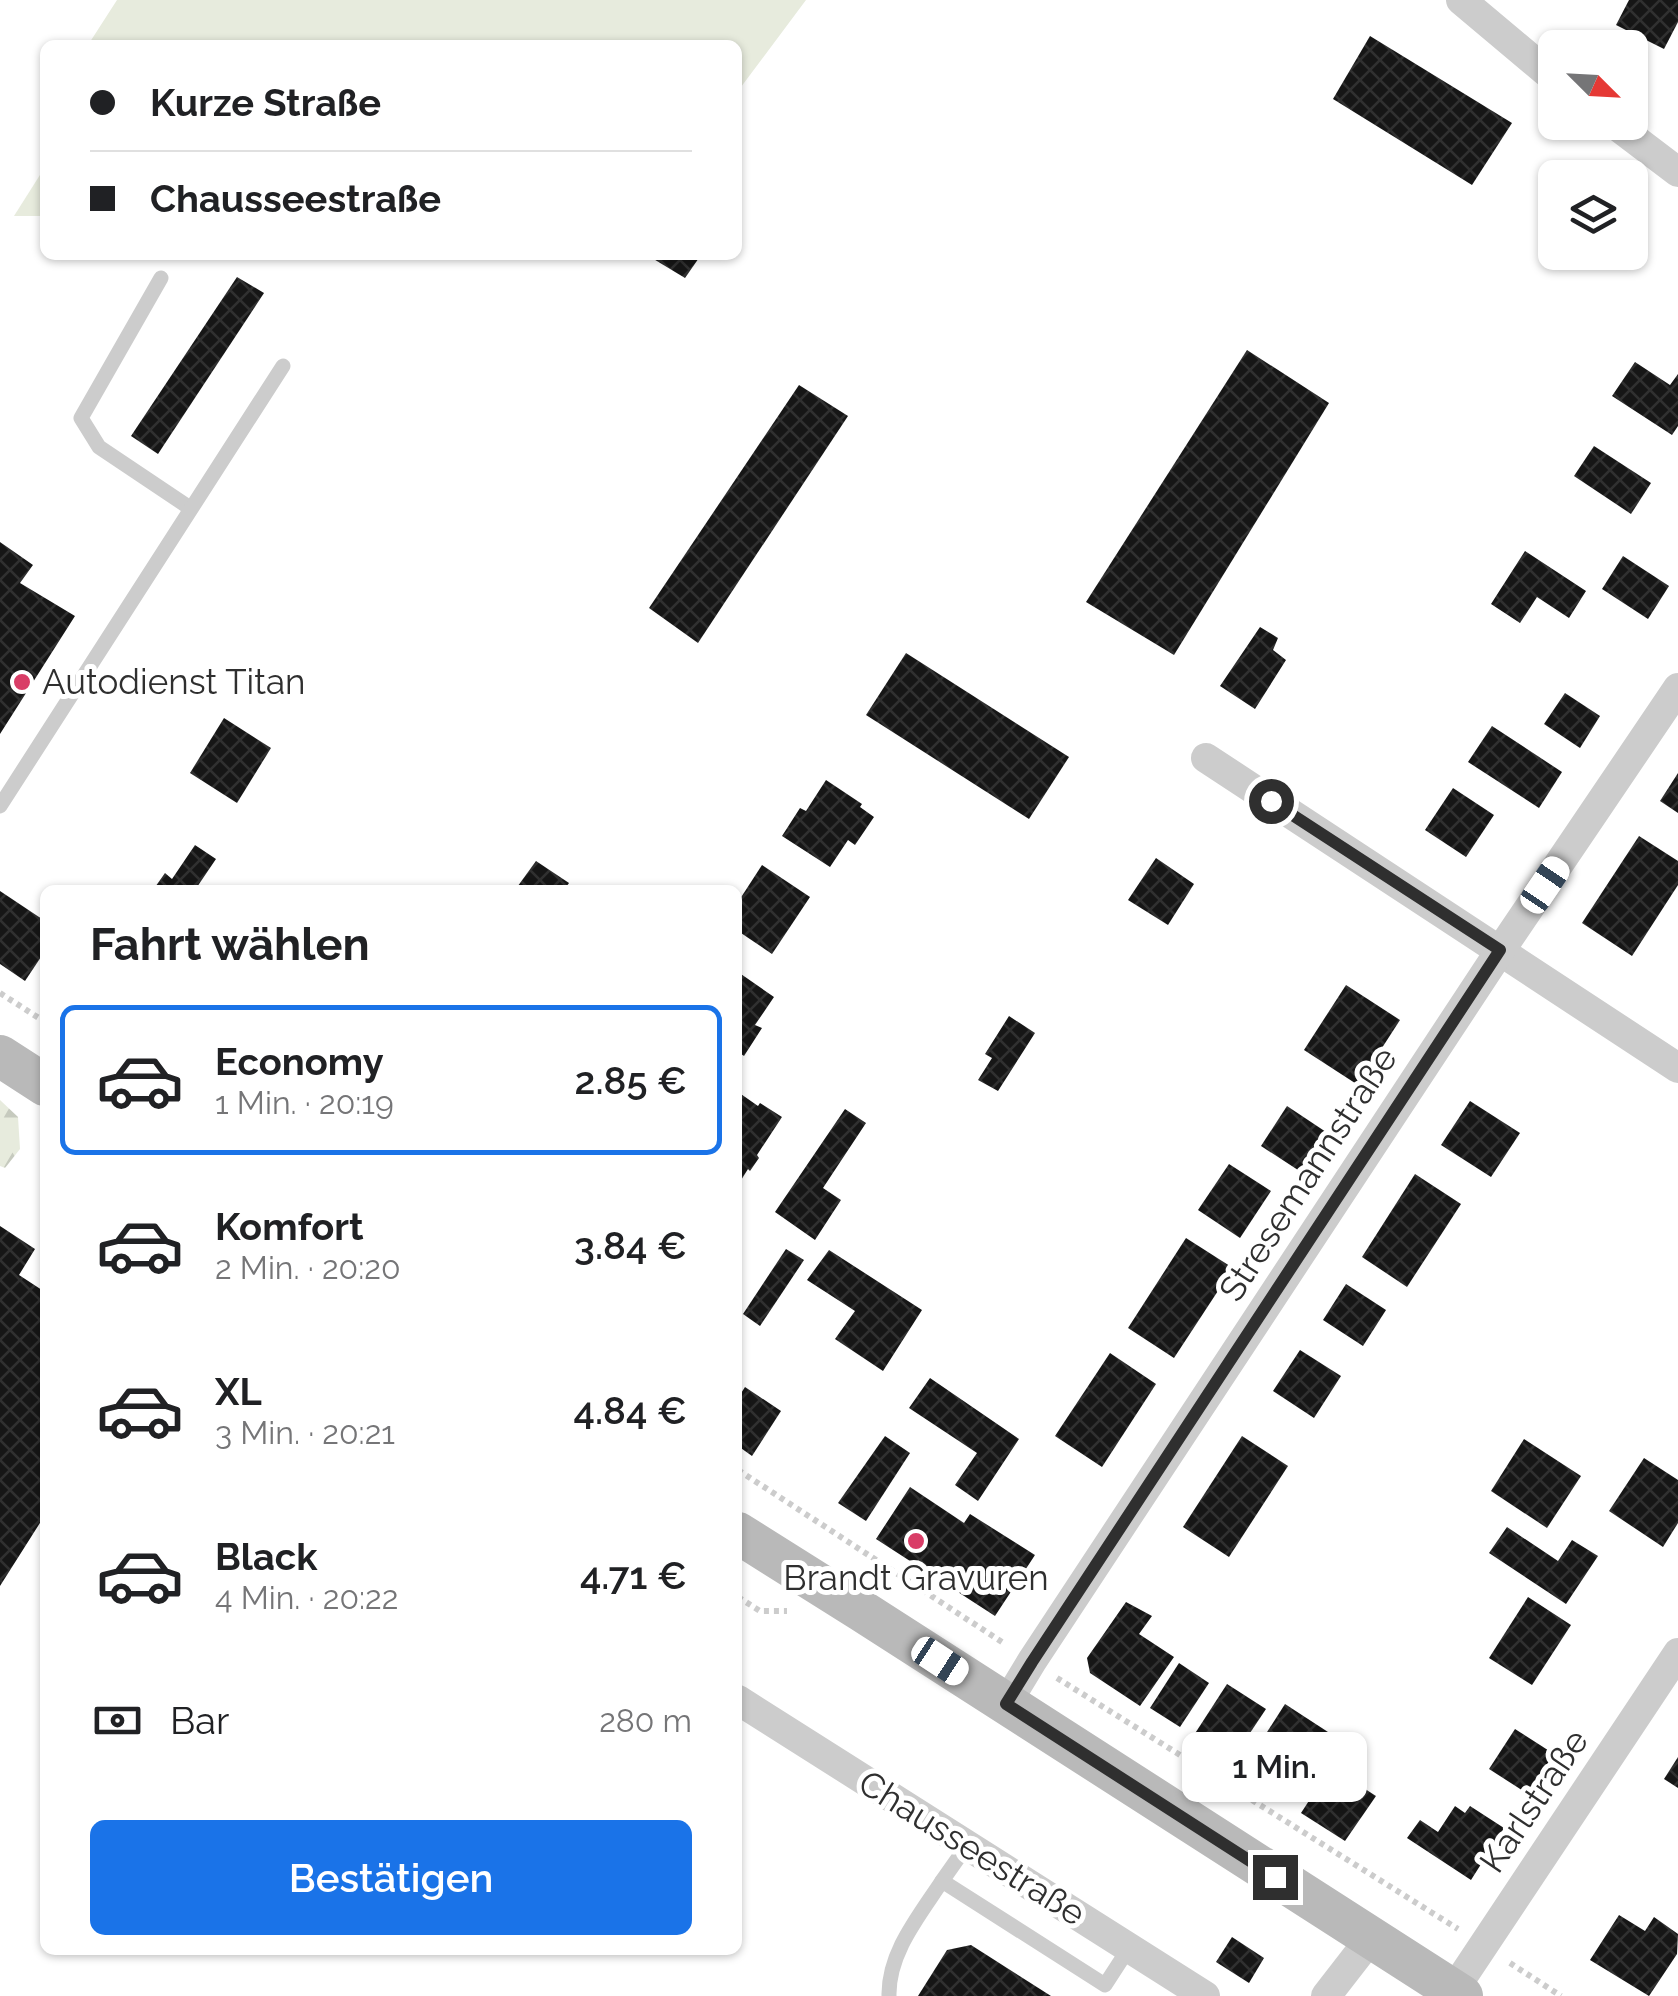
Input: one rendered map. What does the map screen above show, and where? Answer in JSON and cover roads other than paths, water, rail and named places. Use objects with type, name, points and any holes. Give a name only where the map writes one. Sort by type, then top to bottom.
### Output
[{"type":"main road","points":[[0,1056],[40,1082]]},
{"type":"main road","points":[[742,1537],[1457,1993]]},
{"type":"street","points":[[1460,0],[1538,66]]},
{"type":"street","points":[[1636,140],[1678,172]]},
{"type":"street","name":"Stresemannstraße","points":[[1006,1704],[1500,950],[1678,688]]},
{"type":"street","points":[[1206,758],[1678,1068]]},
{"type":"street","name":"Karlstraße","points":[[1457,1993],[1484,1945],[1678,1653]]},
{"type":"street","name":"Chausseestraße","points":[[742,1705],[1206,1996]]},
{"type":"street","points":[[1326,1996],[1370,1938]]},
{"type":"lane","points":[[160,278],[81,418],[99,447],[190,508]]},
{"type":"lane","points":[[0,806],[284,366]]},
{"type":"lane","points":[[889,1996],[893,1962],[912,1926],[968,1844]]},
{"type":"lane","points":[[942,1882],[1103,1990],[1130,1948]]},
{"type":"place","name":"Autodienst Titan","points":[[22,682]]},
{"type":"place","name":"Brandt Gravuren","points":[[916,1541]]}]
